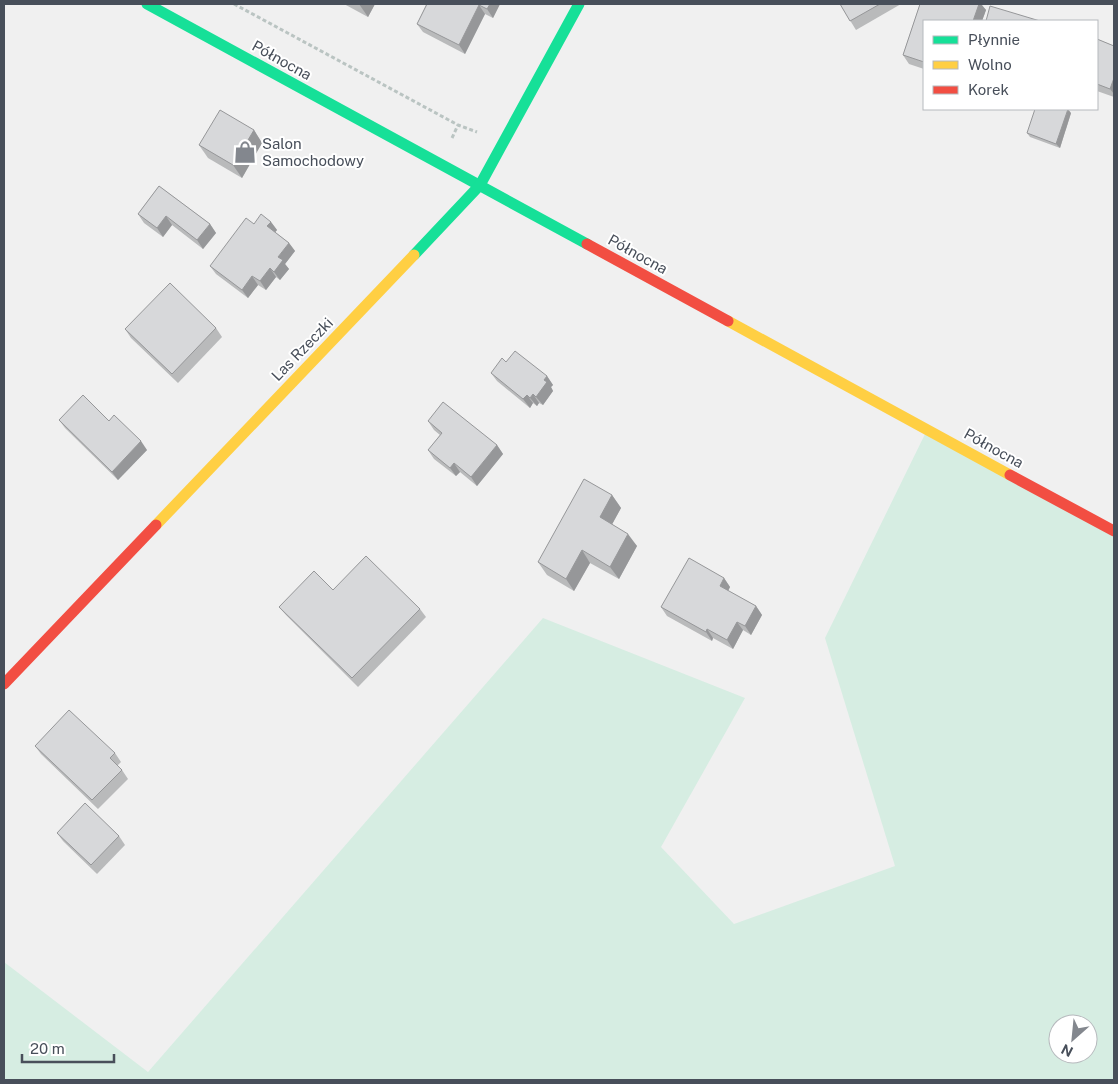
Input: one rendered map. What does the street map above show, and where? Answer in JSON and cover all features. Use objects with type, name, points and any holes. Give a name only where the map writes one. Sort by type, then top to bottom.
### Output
[{"type":"street","name":"Północna","points":[[147,4],[1114,531]]},
{"type":"street","name":"Las Rzeczki","points":[[4,684],[480,185],[579,4]]},
{"type":"path","points":[[234,4],[458,125],[485,133]]},
{"type":"green space","points":[[928,428],[1114,531],[1114,1080],[4,1080],[4,962],[148,1072],[543,618],[745,698],[661,847],[734,924],[895,866],[825,638]]},
{"type":"building","points":[[427,4],[490,4],[487,9],[479,5],[459,45],[417,24]]},
{"type":"building","points":[[840,4],[880,4],[850,21]]},
{"type":"building","points":[[920,4],[979,4],[973,20],[923,20],[923,62],[903,55]]},
{"type":"building","points":[[990,6],[1037,20],[986,20]]},
{"type":"building","points":[[1098,39],[1114,46],[1114,78],[1110,89],[1098,84]]},
{"type":"building","points":[[220,110],[254,130],[233,165],[199,145]]},
{"type":"building","points":[[1035,110],[1068,110],[1056,144],[1027,133]]},
{"type":"building","points":[[159,186],[210,224],[197,240],[166,216],[157,228],[138,214]]},
{"type":"building","points":[[261,214],[271,222],[267,226],[289,243],[278,257],[283,260],[274,272],[270,268],[260,281],[252,276],[242,290],[210,266],[246,218],[254,224]]},
{"type":"building","points":[[170,283],[216,328],[172,374],[125,329]]},
{"type":"building","points":[[515,351],[547,376],[544,380],[547,382],[536,397],[533,394],[530,398],[527,395],[523,399],[491,373],[502,358],[506,362]]},
{"type":"building","points":[[83,395],[109,421],[114,415],[141,441],[112,472],[59,420]]},
{"type":"building","points":[[443,402],[497,445],[471,477],[454,463],[450,468],[428,450],[442,433],[428,421]]},
{"type":"building","points":[[584,479],[612,495],[600,517],[628,534],[610,567],[582,550],[566,579],[538,562]]},
{"type":"building","points":[[366,556],[420,609],[352,678],[279,607],[314,571],[333,590]]},
{"type":"building","points":[[689,558],[724,578],[720,586],[756,606],[745,626],[737,622],[727,640],[707,629],[706,632],[661,607]]},
{"type":"building","points":[[69,710],[115,753],[110,758],[122,770],[92,800],[35,746]]},
{"type":"building","points":[[85,803],[119,836],[91,865],[57,833]]},
{"type":"traffic: fast","points":[[147,4],[587,244]]},
{"type":"traffic: fast","points":[[414,255],[480,185],[579,4]]},
{"type":"traffic: slow","points":[[156,525],[414,255]]},
{"type":"traffic: slow","points":[[728,321],[1010,475]]},
{"type":"traffic: jam","points":[[587,244],[728,321]]},
{"type":"traffic: jam","points":[[1010,475],[1114,531]]},
{"type":"traffic: jam","points":[[4,684],[156,525]]},
{"type":"place","name":"Salon Samochodowy","points":[[245,152]]}]
